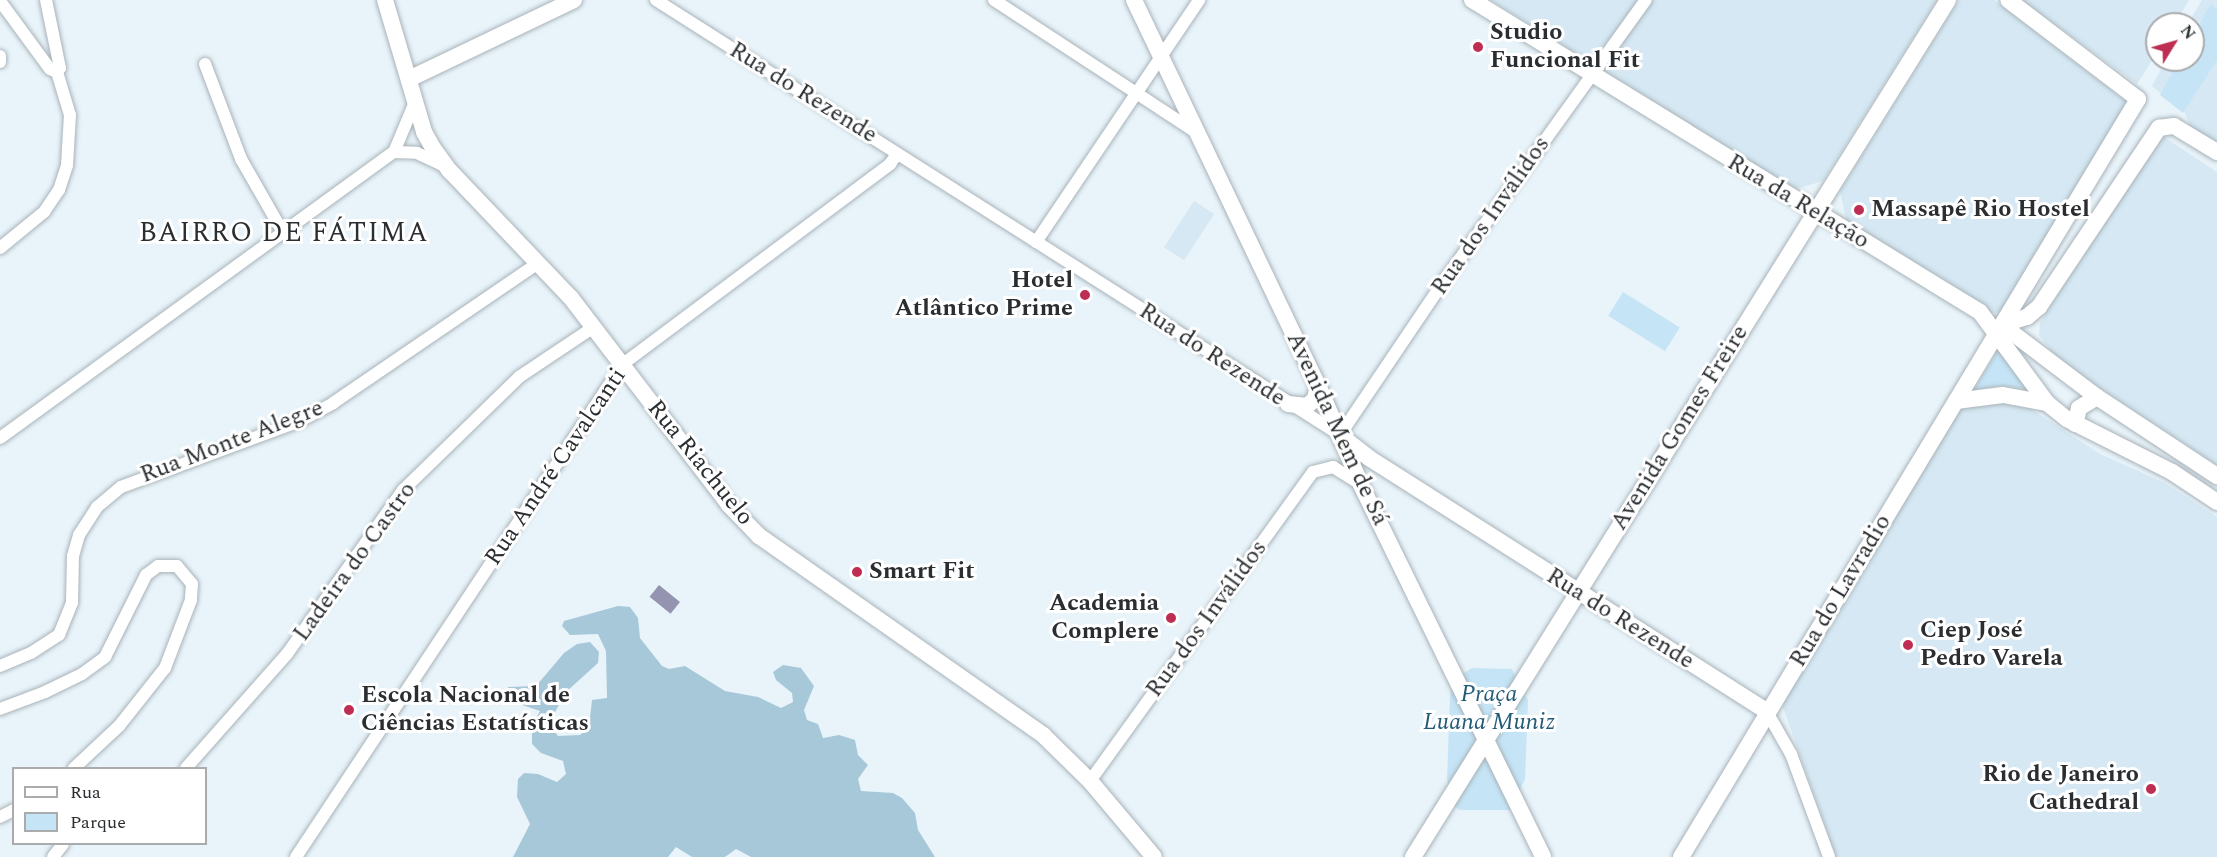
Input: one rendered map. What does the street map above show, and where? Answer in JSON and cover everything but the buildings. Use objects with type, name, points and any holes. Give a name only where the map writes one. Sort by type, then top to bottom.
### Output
[{"type":"main road","name":"Rua Riachuelo","points":[[386,0],[424,132],[450,171],[594,327],[744,523],[1034,728],[1090,781],[1154,857]]},
{"type":"main road","points":[[409,79],[574,0]]},
{"type":"main road","name":"Avenida Mem de Sá","points":[[1134,0],[1318,385],[1361,485],[1543,857]]},
{"type":"main road","name":"Rua da Relação","points":[[1472,0],[1815,213],[1971,306],[2000,329]]},
{"type":"main road","name":"Avenida Gomes Freire","points":[[1413,857],[1948,0]]},
{"type":"main road","name":"Rua do Lavradio","points":[[1681,857],[2138,99],[2008,0]]},
{"type":"main road","points":[[2000,329],[2027,316],[2039,307],[2155,131],[2174,126],[2217,152]]},
{"type":"main road","points":[[2000,329],[2097,397],[2217,476]]},
{"type":"main road","points":[[2000,329],[2047,403],[2075,424],[2172,472],[2217,502]]},
{"type":"main road","points":[[1288,404],[1307,406],[1315,399],[1318,385]]},
{"type":"main road","points":[[1956,401],[2003,395],[2047,403]]},
{"type":"main road","points":[[2075,424],[2079,408],[2097,397]]},
{"type":"main road","name":"Rua do Rezende","points":[[1340,435],[1577,593],[1767,712]]},
{"type":"street","points":[[0,248],[44,212],[68,165],[70,115],[57,72],[60,66],[46,0]]},
{"type":"street","name":"Rua do Rezende","points":[[656,0],[1340,435]]},
{"type":"street","points":[[994,0],[1196,132]]},
{"type":"street","points":[[1036,242],[1199,0]]},
{"type":"street","name":"Rua dos Inválidos","points":[[1340,435],[1452,270],[1646,0]]},
{"type":"street","points":[[0,1],[50,69],[57,72]]},
{"type":"street","points":[[0,56],[0,62]]},
{"type":"street","points":[[205,64],[242,159],[284,234]]},
{"type":"street","points":[[0,438],[394,152],[415,102]]},
{"type":"street","points":[[394,152],[430,156],[450,171]]},
{"type":"street","name":"Rua André Cavalcanti","points":[[296,857],[623,364],[890,164],[897,154]]},
{"type":"street","name":"Rua Monte Alegre","points":[[0,666],[31,653],[59,635],[72,602],[72,556],[79,535],[97,507],[121,487],[298,422],[343,397],[537,264]]},
{"type":"street","name":"Ladeira do Castro","points":[[187,767],[288,654],[403,490],[519,377],[594,327]]},
{"type":"street","name":"Rua dos Inválidos","points":[[1090,781],[1313,472],[1333,467],[1361,485]]},
{"type":"street","points":[[0,709],[54,688],[105,657],[146,575],[158,566],[177,566],[192,584],[191,600],[165,668],[119,726],[75,767]]},
{"type":"street","points":[[1767,712],[1791,754],[1829,857]]},
{"type":"shaded area","points":[[1491,0],[1638,0],[1592,63]]},
{"type":"shaded area","points":[[1648,0],[1937,0],[1823,181],[1795,189],[1603,70]]},
{"type":"shaded area","points":[[1959,0],[1994,0],[2127,102],[2000,312],[1992,313],[1847,223],[1840,191]]},
{"type":"shaded area","points":[[2022,0],[2189,0],[2182,12],[2145,12],[2145,72],[2137,84]]},
{"type":"shaded area","points":[[2202,0],[2217,0],[2217,145],[2191,128],[2185,113],[2152,86],[2160,72],[2205,72],[2205,12],[2195,12]]},
{"type":"shaded area","points":[[2161,135],[2217,172],[2217,465],[2058,360],[2039,335],[2040,323],[2149,140]]},
{"type":"shaded area","points":[[1194,201],[1214,214],[1184,260],[1164,247]]},
{"type":"shaded area","points":[[2017,400],[2100,454],[2165,483],[2217,517],[2217,857],[1836,857],[1782,704],[1960,409]]},
{"type":"shaded area","points":[[659,585],[680,602],[671,614],[650,597]]},
{"type":"shaded area","points":[[618,606],[630,607],[638,618],[640,638],[662,666],[669,669],[685,666],[725,691],[758,697],[781,708],[793,702],[792,693],[776,680],[773,672],[783,665],[801,668],[814,686],[804,710],[807,720],[818,724],[823,738],[839,735],[855,740],[858,755],[868,765],[858,779],[861,791],[893,793],[902,798],[915,813],[918,830],[935,857],[751,857],[736,849],[725,857],[692,857],[676,847],[668,857],[513,857],[530,824],[517,797],[518,779],[524,773],[538,774],[557,782],[566,774],[563,761],[541,753],[532,744],[532,726],[540,711],[507,700],[508,687],[536,686],[564,653],[577,644],[590,642],[599,652],[598,663],[566,692],[549,723],[558,736],[580,735],[589,727],[592,700],[607,698],[606,651],[598,634],[570,635],[562,626],[564,621]]},
{"type":"green space","points":[[2211,4],[2217,10],[2217,60],[2183,113],[2160,95],[2172,72],[2205,72],[2205,14]]},
{"type":"green space","points":[[1623,292],[1680,328],[1665,351],[1608,316]]},
{"type":"green space","points":[[2000,346],[2027,389],[2001,386],[1974,390]]},
{"type":"green space","name":"Praça Luana Muniz","points":[[1472,668],[1512,669],[1528,700],[1525,779],[1510,810],[1460,810],[1454,806],[1447,779],[1452,681]]},
{"type":"place","name":"Studio Funcional Fit","points":[[1478,47]]},
{"type":"place","name":"Massapê Rio Hostel","points":[[1859,210]]},
{"type":"place","name":"Hotel Atlântico Prime","points":[[1085,295]]},
{"type":"place","name":"Smart Fit","points":[[857,572]]},
{"type":"place","name":"Academia Complere","points":[[1171,618]]},
{"type":"place","name":"Ciep José Pedro Varela","points":[[1908,645]]},
{"type":"place","name":"Escola Nacional de Ciências Estatísticas","points":[[349,710]]},
{"type":"place","name":"Rio de Janeiro Cathedral","points":[[2151,789]]},
{"type":"district","name":"BAIRRO DE FÁTIMA","points":[[284,234]]}]
